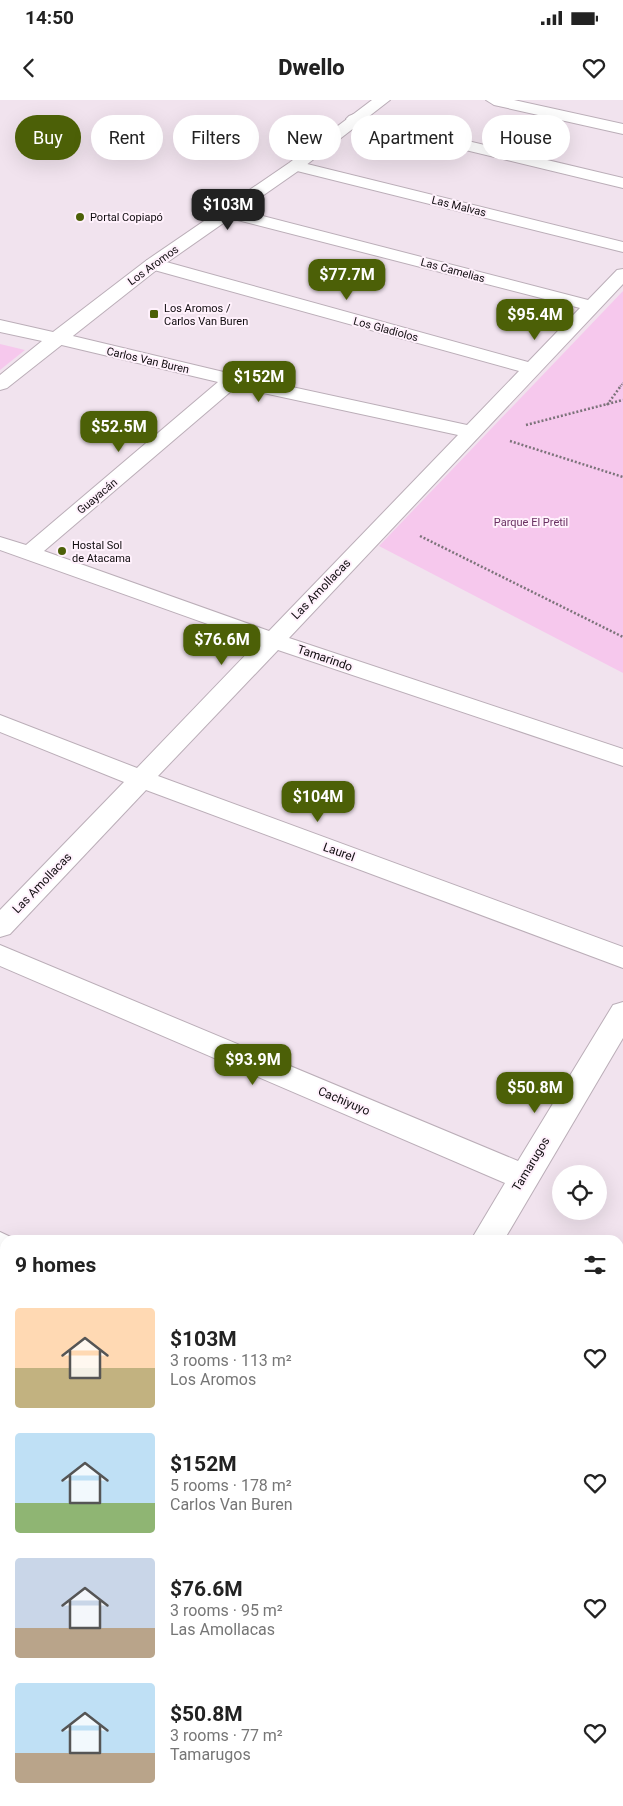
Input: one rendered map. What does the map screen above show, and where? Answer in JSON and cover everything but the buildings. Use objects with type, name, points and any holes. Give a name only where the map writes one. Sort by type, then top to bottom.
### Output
[{"type":"street","name":"Los Aromos","points":[[360,115],[382,100]]},
{"type":"street","points":[[494,100],[623,129]]},
{"type":"street","name":"Los Aromos","points":[[0,384],[38,355],[56,338],[153,264],[295,166],[351,121]]},
{"type":"street","points":[[472,147],[623,183]]},
{"type":"street","name":"Las Malvas","points":[[295,166],[623,247]]},
{"type":"street","name":"Las Camelias","points":[[228,212],[592,306]]},
{"type":"street","name":"Los Gladiolos","points":[[153,264],[532,369]]},
{"type":"street","name":"Las Amollacas","points":[[0,927],[623,274]]},
{"type":"street","name":"Carlos Van Buren","points":[[0,326],[232,380],[471,432]]},
{"type":"street","name":"Guayacán","points":[[29,553],[232,380]]},
{"type":"street","name":"Tamarindo","points":[[0,543],[273,640],[623,758]]},
{"type":"street","name":"Laurel","points":[[0,723],[141,779],[623,958]]},
{"type":"street","name":"Cachiyuyo","points":[[0,954],[523,1177]]},
{"type":"street","name":"Tamarugos","points":[[490,1235],[623,1013]]},
{"type":"path","points":[[607,405],[623,384]]},
{"type":"path","points":[[525,425],[623,400]]},
{"type":"path","points":[[506,439],[623,478]]},
{"type":"path","points":[[387,520],[623,638]]},
{"type":"green space","name":"Parque El Pretil","points":[[623,291],[623,673],[379,546]]},
{"type":"green space","points":[[0,344],[25,350],[0,370]]},
{"type":"place","name":"Portal Copiapó","points":[[80,217]]},
{"type":"place","name":"Los Aromos / Carlos Van Buren","points":[[154,314]]},
{"type":"place","name":"Hostal Sol de Atacama","points":[[62,551]]}]
